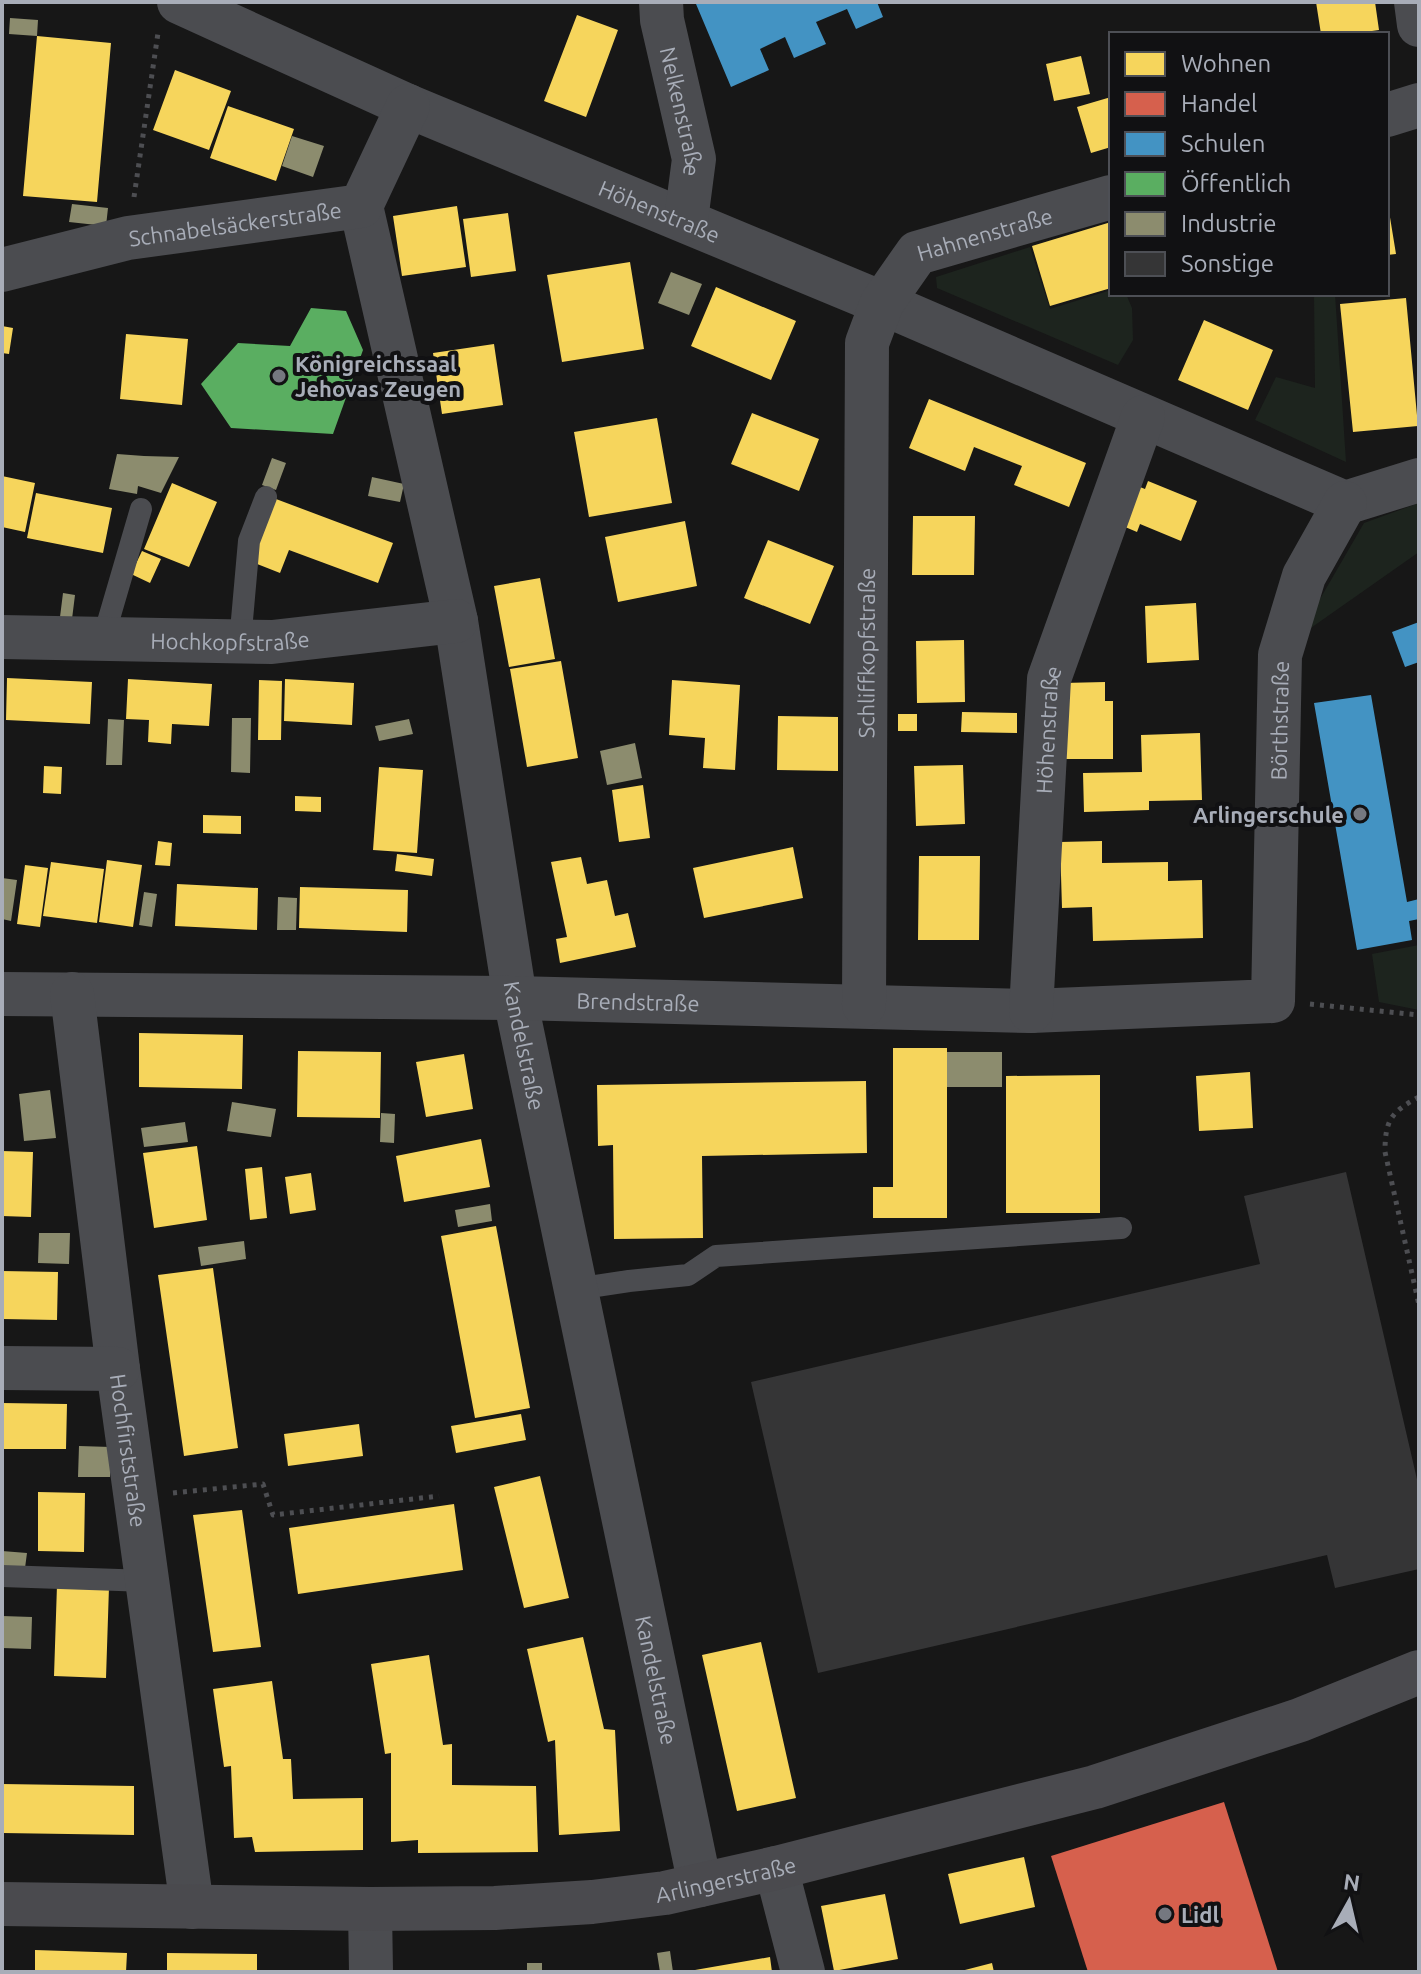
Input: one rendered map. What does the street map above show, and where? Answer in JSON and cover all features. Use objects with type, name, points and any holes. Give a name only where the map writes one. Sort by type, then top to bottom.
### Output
[{"type":"main road","name":"Arlingerstraße","points":[[2,1904],[495,1908],[592,1902],[665,1893],[1095,1787],[1300,1720],[1419,1672]]},
{"type":"street","name":"Nelkenstraße","points":[[661,2],[662,20],[694,159],[686,220]]},
{"type":"street","points":[[1416,2],[1419,25]]},
{"type":"street","name":"Höhenstraße","points":[[170,10],[686,220],[1345,503]]},
{"type":"street","points":[[1389,114],[1419,105]]},
{"type":"street","name":"Schnabelsäckerstraße","points":[[2,270],[128,238],[361,206],[408,106]]},
{"type":"street","name":"Hahnenstraße","points":[[882,303],[917,253],[1109,198]]},
{"type":"street","name":"Kandelstraße","points":[[361,206],[456,621],[515,998],[700,1885]]},
{"type":"street","name":"Schliffkopfstraße","points":[[864,1005],[867,343],[882,303]]},
{"type":"street","name":"Höhenstraße","points":[[1031,1011],[1049,679],[1143,417]]},
{"type":"street","points":[[1345,503],[1419,480]]},
{"type":"street","name":"Börthstraße","points":[[1273,1001],[1280,655],[1304,576],[1345,503]]},
{"type":"street","name":"Hochkopfstraße","points":[[2,637],[272,642],[456,621]]},
{"type":"street","name":"Brendstraße","points":[[2,994],[515,998],[1031,1011],[1273,1001]]},
{"type":"street","name":"Hochfirststraße","points":[[72,994],[118,1369],[192,1907]]},
{"type":"street","points":[[2,1368],[118,1369]]},
{"type":"street","points":[[776,1868],[803,1972]]},
{"type":"street","points":[[370,1909],[371,1972]]},
{"type":"lane","points":[[240,642],[249,541],[266,497]]},
{"type":"lane","points":[[103,639],[141,509]]},
{"type":"lane","points":[[576,1289],[688,1275],[716,1256],[1121,1228]]},
{"type":"lane","points":[[2,1576],[148,1581]]},
{"type":"path","points":[[128,238],[170,10]]},
{"type":"path","points":[[1273,1001],[1419,1015]]},
{"type":"path","points":[[1419,1097],[1390,1117],[1385,1133],[1385,1152],[1419,1305]]},
{"type":"path","points":[[136,1497],[263,1484],[273,1515],[439,1496]]},
{"type":"shaded area","points":[[1030,247],[1050,309],[1109,291],[1109,296],[1127,296],[1132,308],[1133,340],[1118,365],[937,288],[936,277]]},
{"type":"shaded area","points":[[1314,296],[1335,296],[1346,462],[1255,420],[1276,377],[1315,388]]},
{"type":"shaded area","points":[[1419,503],[1419,552],[1298,637],[1364,523]]},
{"type":"shaded area","points":[[1419,945],[1419,1010],[1379,1002],[1372,954]]},
{"type":"building: Wohnen","points":[[1316,2],[1375,2],[1379,30],[1321,32]]},
{"type":"building: Wohnen","points":[[577,15],[618,30],[586,117],[544,101]]},
{"type":"building: Wohnen","points":[[37,36],[111,43],[97,202],[23,196]]},
{"type":"building: Wohnen","points":[[1081,56],[1090,94],[1054,101],[1046,64]]},
{"type":"building: Wohnen","points":[[175,70],[231,91],[209,150],[153,130]]},
{"type":"building: Wohnen","points":[[1109,98],[1109,148],[1091,153],[1077,107]]},
{"type":"building: Wohnen","points":[[228,106],[294,129],[276,181],[210,158]]},
{"type":"building: Wohnen","points":[[457,206],[466,267],[402,276],[393,216]]},
{"type":"building: Wohnen","points":[[1389,211],[1396,254],[1389,255]]},
{"type":"building: Wohnen","points":[[508,213],[516,271],[471,277],[463,219]]},
{"type":"building: Wohnen","points":[[1109,223],[1109,289],[1050,306],[1032,246]]},
{"type":"building: Wohnen","points":[[630,262],[644,349],[562,362],[547,275]]},
{"type":"building: Wohnen","points":[[716,287],[796,321],[771,380],[691,346]]},
{"type":"building: Wohnen","points":[[1406,298],[1418,426],[1353,432],[1340,304]]},
{"type":"building: Wohnen","points":[[1204,320],[1273,350],[1248,410],[1178,380]]},
{"type":"building: Wohnen","points":[[2,326],[13,328],[9,354],[2,353]]},
{"type":"building: Wohnen","points":[[126,334],[188,339],[182,405],[120,399]]},
{"type":"building: Wohnen","points":[[494,344],[503,405],[442,414],[433,353]]},
{"type":"building: Wohnen","points":[[929,399],[1086,463],[1069,507],[1014,485],[1022,466],[974,447],[965,471],[909,448]]},
{"type":"building: Wohnen","points":[[752,413],[819,439],[799,491],[731,464]]},
{"type":"building: Wohnen","points":[[657,418],[672,503],[589,517],[574,432]]},
{"type":"building: Wohnen","points":[[2,476],[35,483],[25,532],[2,527]]},
{"type":"building: Wohnen","points":[[1148,481],[1197,501],[1181,541],[1140,524],[1137,532],[1118,524],[1135,485],[1145,489]]},
{"type":"building: Wohnen","points":[[172,483],[217,502],[189,567],[144,549]]},
{"type":"building: Wohnen","points":[[36,493],[112,508],[103,553],[27,538]]},
{"type":"building: Wohnen","points":[[276,499],[393,543],[378,583],[289,550],[280,573],[252,562]]},
{"type":"building: Wohnen","points":[[913,516],[975,516],[974,575],[912,575]]},
{"type":"building: Wohnen","points":[[685,521],[697,586],[618,602],[605,537]]},
{"type":"building: Wohnen","points":[[768,540],[834,566],[810,624],[744,598]]},
{"type":"building: Wohnen","points":[[142,551],[161,559],[150,583],[131,574]]},
{"type":"building: Wohnen","points":[[540,578],[555,659],[509,667],[494,586]]},
{"type":"building: Wohnen","points":[[1196,603],[1199,660],[1147,663],[1145,606]]},
{"type":"building: Wohnen","points":[[964,640],[965,702],[917,703],[916,641]]},
{"type":"building: Wohnen","points":[[561,661],[578,758],[527,767],[510,669]]},
{"type":"building: Wohnen","points":[[7,678],[92,682],[90,724],[6,720]]},
{"type":"building: Wohnen","points":[[128,679],[212,684],[209,726],[172,724],[171,744],[148,742],[149,720],[126,719]]},
{"type":"building: Wohnen","points":[[285,679],[354,683],[352,725],[284,721]]},
{"type":"building: Wohnen","points":[[259,680],[282,681],[281,740],[258,740]]},
{"type":"building: Wohnen","points":[[672,680],[740,685],[735,770],[703,768],[705,738],[669,735]]},
{"type":"building: Wohnen","points":[[1105,682],[1105,701],[1113,701],[1113,759],[1059,759],[1063,683]]},
{"type":"building: Wohnen","points":[[962,712],[1017,713],[1017,733],[961,732]]},
{"type":"building: Wohnen","points":[[898,714],[917,714],[917,731],[898,731]]},
{"type":"building: Wohnen","points":[[778,716],[838,717],[838,771],[777,770]]},
{"type":"building: Wohnen","points":[[1200,733],[1202,800],[1149,801],[1149,810],[1084,812],[1083,773],[1142,772],[1141,735]]},
{"type":"building: Wohnen","points":[[963,765],[965,824],[916,826],[914,766]]},
{"type":"building: Wohnen","points":[[44,766],[62,767],[61,794],[43,793]]},
{"type":"building: Wohnen","points":[[379,767],[423,770],[417,853],[373,850]]},
{"type":"building: Wohnen","points":[[643,785],[650,838],[619,842],[612,790]]},
{"type":"building: Wohnen","points":[[295,796],[321,797],[321,812],[295,811]]},
{"type":"building: Wohnen","points":[[203,815],[241,816],[241,834],[203,833]]},
{"type":"building: Wohnen","points":[[158,841],[172,843],[170,866],[155,865]]},
{"type":"building: Wohnen","points":[[1102,841],[1102,863],[1168,862],[1168,881],[1202,880],[1203,938],[1093,941],[1092,907],[1062,908],[1060,842]]},
{"type":"building: Wohnen","points":[[793,847],[803,898],[704,918],[693,868]]},
{"type":"building: Wohnen","points":[[397,854],[434,859],[432,876],[395,871]]},
{"type":"building: Wohnen","points":[[919,856],[980,856],[979,940],[918,940]]},
{"type":"building: Wohnen","points":[[581,857],[587,884],[607,880],[615,916],[628,913],[636,947],[560,963],[556,939],[567,937],[551,862]]},
{"type":"building: Wohnen","points":[[107,860],[142,865],[133,927],[99,922]]},
{"type":"building: Wohnen","points":[[51,862],[104,869],[97,923],[43,916]]},
{"type":"building: Wohnen","points":[[25,865],[48,868],[40,927],[17,924]]},
{"type":"building: Wohnen","points":[[177,884],[258,888],[257,930],[175,926]]},
{"type":"building: Wohnen","points":[[300,887],[408,890],[407,932],[299,928]]},
{"type":"building: Wohnen","points":[[139,1033],[243,1035],[242,1089],[139,1087]]},
{"type":"building: Wohnen","points":[[893,1048],[947,1048],[947,1218],[873,1218],[873,1187],[893,1187]]},
{"type":"building: Wohnen","points":[[298,1051],[381,1052],[380,1118],[297,1117]]},
{"type":"building: Wohnen","points":[[464,1054],[473,1109],[426,1117],[416,1062]]},
{"type":"building: Wohnen","points":[[1250,1072],[1253,1128],[1199,1131],[1196,1076]]},
{"type":"building: Wohnen","points":[[1100,1075],[1100,1213],[1006,1213],[1006,1076]]},
{"type":"building: Wohnen","points":[[866,1081],[867,1153],[702,1156],[703,1238],[614,1239],[613,1145],[598,1146],[597,1085]]},
{"type":"building: Wohnen","points":[[481,1139],[490,1187],[404,1202],[396,1156]]},
{"type":"building: Wohnen","points":[[197,1146],[207,1220],[154,1228],[143,1153]]},
{"type":"building: Wohnen","points":[[2,1151],[33,1152],[31,1217],[2,1216]]},
{"type":"building: Wohnen","points":[[262,1167],[267,1218],[250,1220],[245,1169]]},
{"type":"building: Wohnen","points":[[311,1173],[316,1210],[290,1214],[285,1177]]},
{"type":"building: Wohnen","points":[[496,1226],[530,1408],[475,1418],[441,1236]]},
{"type":"building: Wohnen","points":[[213,1268],[238,1448],[184,1456],[158,1275]]},
{"type":"building: Wohnen","points":[[2,1271],[58,1272],[57,1320],[2,1319]]},
{"type":"building: Wohnen","points":[[2,1403],[67,1404],[66,1449],[2,1449]]},
{"type":"building: Wohnen","points":[[521,1414],[526,1440],[456,1453],[451,1426]]},
{"type":"building: Wohnen","points":[[359,1424],[363,1456],[288,1466],[284,1434]]},
{"type":"building: Wohnen","points":[[540,1476],[569,1598],[524,1608],[494,1487]]},
{"type":"building: Wohnen","points":[[38,1492],[85,1493],[84,1552],[38,1551]]},
{"type":"building: Wohnen","points":[[454,1504],[463,1570],[298,1594],[289,1528]]},
{"type":"building: Wohnen","points":[[242,1510],[261,1647],[213,1652],[193,1515]]},
{"type":"building: Wohnen","points":[[57,1585],[109,1587],[106,1678],[54,1676]]},
{"type":"building: Wohnen","points":[[583,1637],[604,1729],[615,1730],[620,1831],[559,1835],[555,1740],[548,1742],[527,1649]]},
{"type":"building: Wohnen","points":[[761,1642],[796,1798],[737,1811],[702,1655]]},
{"type":"building: Wohnen","points":[[429,1655],[443,1745],[452,1744],[452,1785],[536,1786],[538,1852],[418,1853],[418,1840],[391,1842],[391,1753],[385,1754],[371,1664]]},
{"type":"building: Wohnen","points":[[272,1681],[283,1759],[291,1759],[293,1799],[363,1798],[363,1850],[255,1852],[252,1837],[234,1838],[231,1766],[224,1767],[213,1689]]},
{"type":"building: Wohnen","points":[[2,1784],[134,1786],[134,1835],[2,1833]]},
{"type":"building: Wohnen","points":[[1024,1857],[1035,1907],[960,1924],[948,1874]]},
{"type":"building: Wohnen","points":[[885,1894],[898,1959],[834,1971],[821,1906]]},
{"type":"building: Wohnen","points":[[35,1950],[127,1953],[126,1972],[35,1972]]},
{"type":"building: Wohnen","points":[[167,1953],[257,1954],[257,1972],[167,1972]]},
{"type":"building: Wohnen","points":[[770,1957],[772,1972],[695,1972],[695,1970]]},
{"type":"building: Wohnen","points":[[992,1963],[994,1972],[961,1972],[961,1971]]},
{"type":"building: Handel","name":"Lidl","points":[[1224,1802],[1278,1972],[1088,1972],[1051,1856]]},
{"type":"building: Schulen","points":[[877,2],[883,17],[856,29],[847,9],[816,22],[826,44],[794,58],[785,37],[760,49],[769,70],[731,87],[696,4]]},
{"type":"building: Schulen","points":[[1419,622],[1419,662],[1405,667],[1392,632]]},
{"type":"building: Schulen","name":"Arlingerschule","points":[[1371,695],[1407,902],[1419,899],[1419,919],[1409,921],[1412,940],[1357,950],[1314,703]]},
{"type":"building: Öffentlich","points":[[311,308],[346,311],[363,350],[333,434],[231,428],[201,384],[238,343],[290,346]]},
{"type":"building: Industrie","points":[[10,18],[38,20],[37,36],[9,34]]},
{"type":"building: Industrie","points":[[292,136],[324,146],[313,177],[282,166]]},
{"type":"building: Industrie","points":[[72,204],[108,208],[106,226],[69,222]]},
{"type":"building: Industrie","points":[[671,272],[702,284],[689,315],[658,303]]},
{"type":"building: Industrie","points":[[117,454],[179,457],[161,493],[138,486],[137,494],[109,489]]},
{"type":"building: Industrie","points":[[272,458],[286,463],[276,490],[262,485]]},
{"type":"building: Industrie","points":[[372,477],[404,484],[400,502],[368,496]]},
{"type":"building: Industrie","points":[[63,593],[75,595],[72,619],[60,617]]},
{"type":"building: Industrie","points":[[232,718],[251,718],[250,773],[231,772]]},
{"type":"building: Industrie","points":[[108,719],[124,720],[122,765],[106,765]]},
{"type":"building: Industrie","points":[[409,719],[413,734],[379,741],[375,726]]},
{"type":"building: Industrie","points":[[635,743],[642,778],[607,785],[600,751]]},
{"type":"building: Industrie","points":[[2,878],[17,880],[11,921],[2,919]]},
{"type":"building: Industrie","points":[[144,892],[157,894],[152,927],[139,925]]},
{"type":"building: Industrie","points":[[278,897],[297,898],[296,930],[277,930]]},
{"type":"building: Industrie","points":[[947,1052],[1002,1052],[1002,1087],[947,1087]]},
{"type":"building: Industrie","points":[[50,1090],[56,1138],[24,1141],[19,1094]]},
{"type":"building: Industrie","points":[[232,1102],[276,1109],[271,1137],[227,1131]]},
{"type":"building: Industrie","points":[[381,1113],[395,1114],[394,1143],[380,1142]]},
{"type":"building: Industrie","points":[[185,1122],[188,1142],[144,1147],[141,1128]]},
{"type":"building: Industrie","points":[[490,1204],[492,1221],[458,1227],[455,1210]]},
{"type":"building: Industrie","points":[[39,1233],[70,1233],[69,1264],[38,1263]]},
{"type":"building: Industrie","points":[[244,1241],[246,1259],[201,1266],[198,1247]]},
{"type":"building: Industrie","points":[[79,1446],[111,1447],[110,1477],[78,1477]]},
{"type":"building: Industrie","points":[[2,1551],[27,1553],[25,1568],[2,1566]]},
{"type":"building: Industrie","points":[[2,1616],[32,1617],[31,1649],[2,1648]]},
{"type":"building: Industrie","points":[[670,1951],[673,1972],[660,1972],[657,1953]]},
{"type":"building: Industrie","points":[[527,1963],[542,1963],[542,1972],[527,1972]]},
{"type":"building: Sonstige","points":[[1346,1172],[1419,1488],[1419,1569],[1335,1588],[1327,1555],[818,1673],[751,1382],[1260,1264],[1244,1196]]},
{"type":"place","name":"Königreichssaal Jehovas Zeugen","points":[[279,376]]},
{"type":"place","name":"Arlingerschule","points":[[1360,814]]},
{"type":"place","name":"Lidl","points":[[1165,1914]]}]
